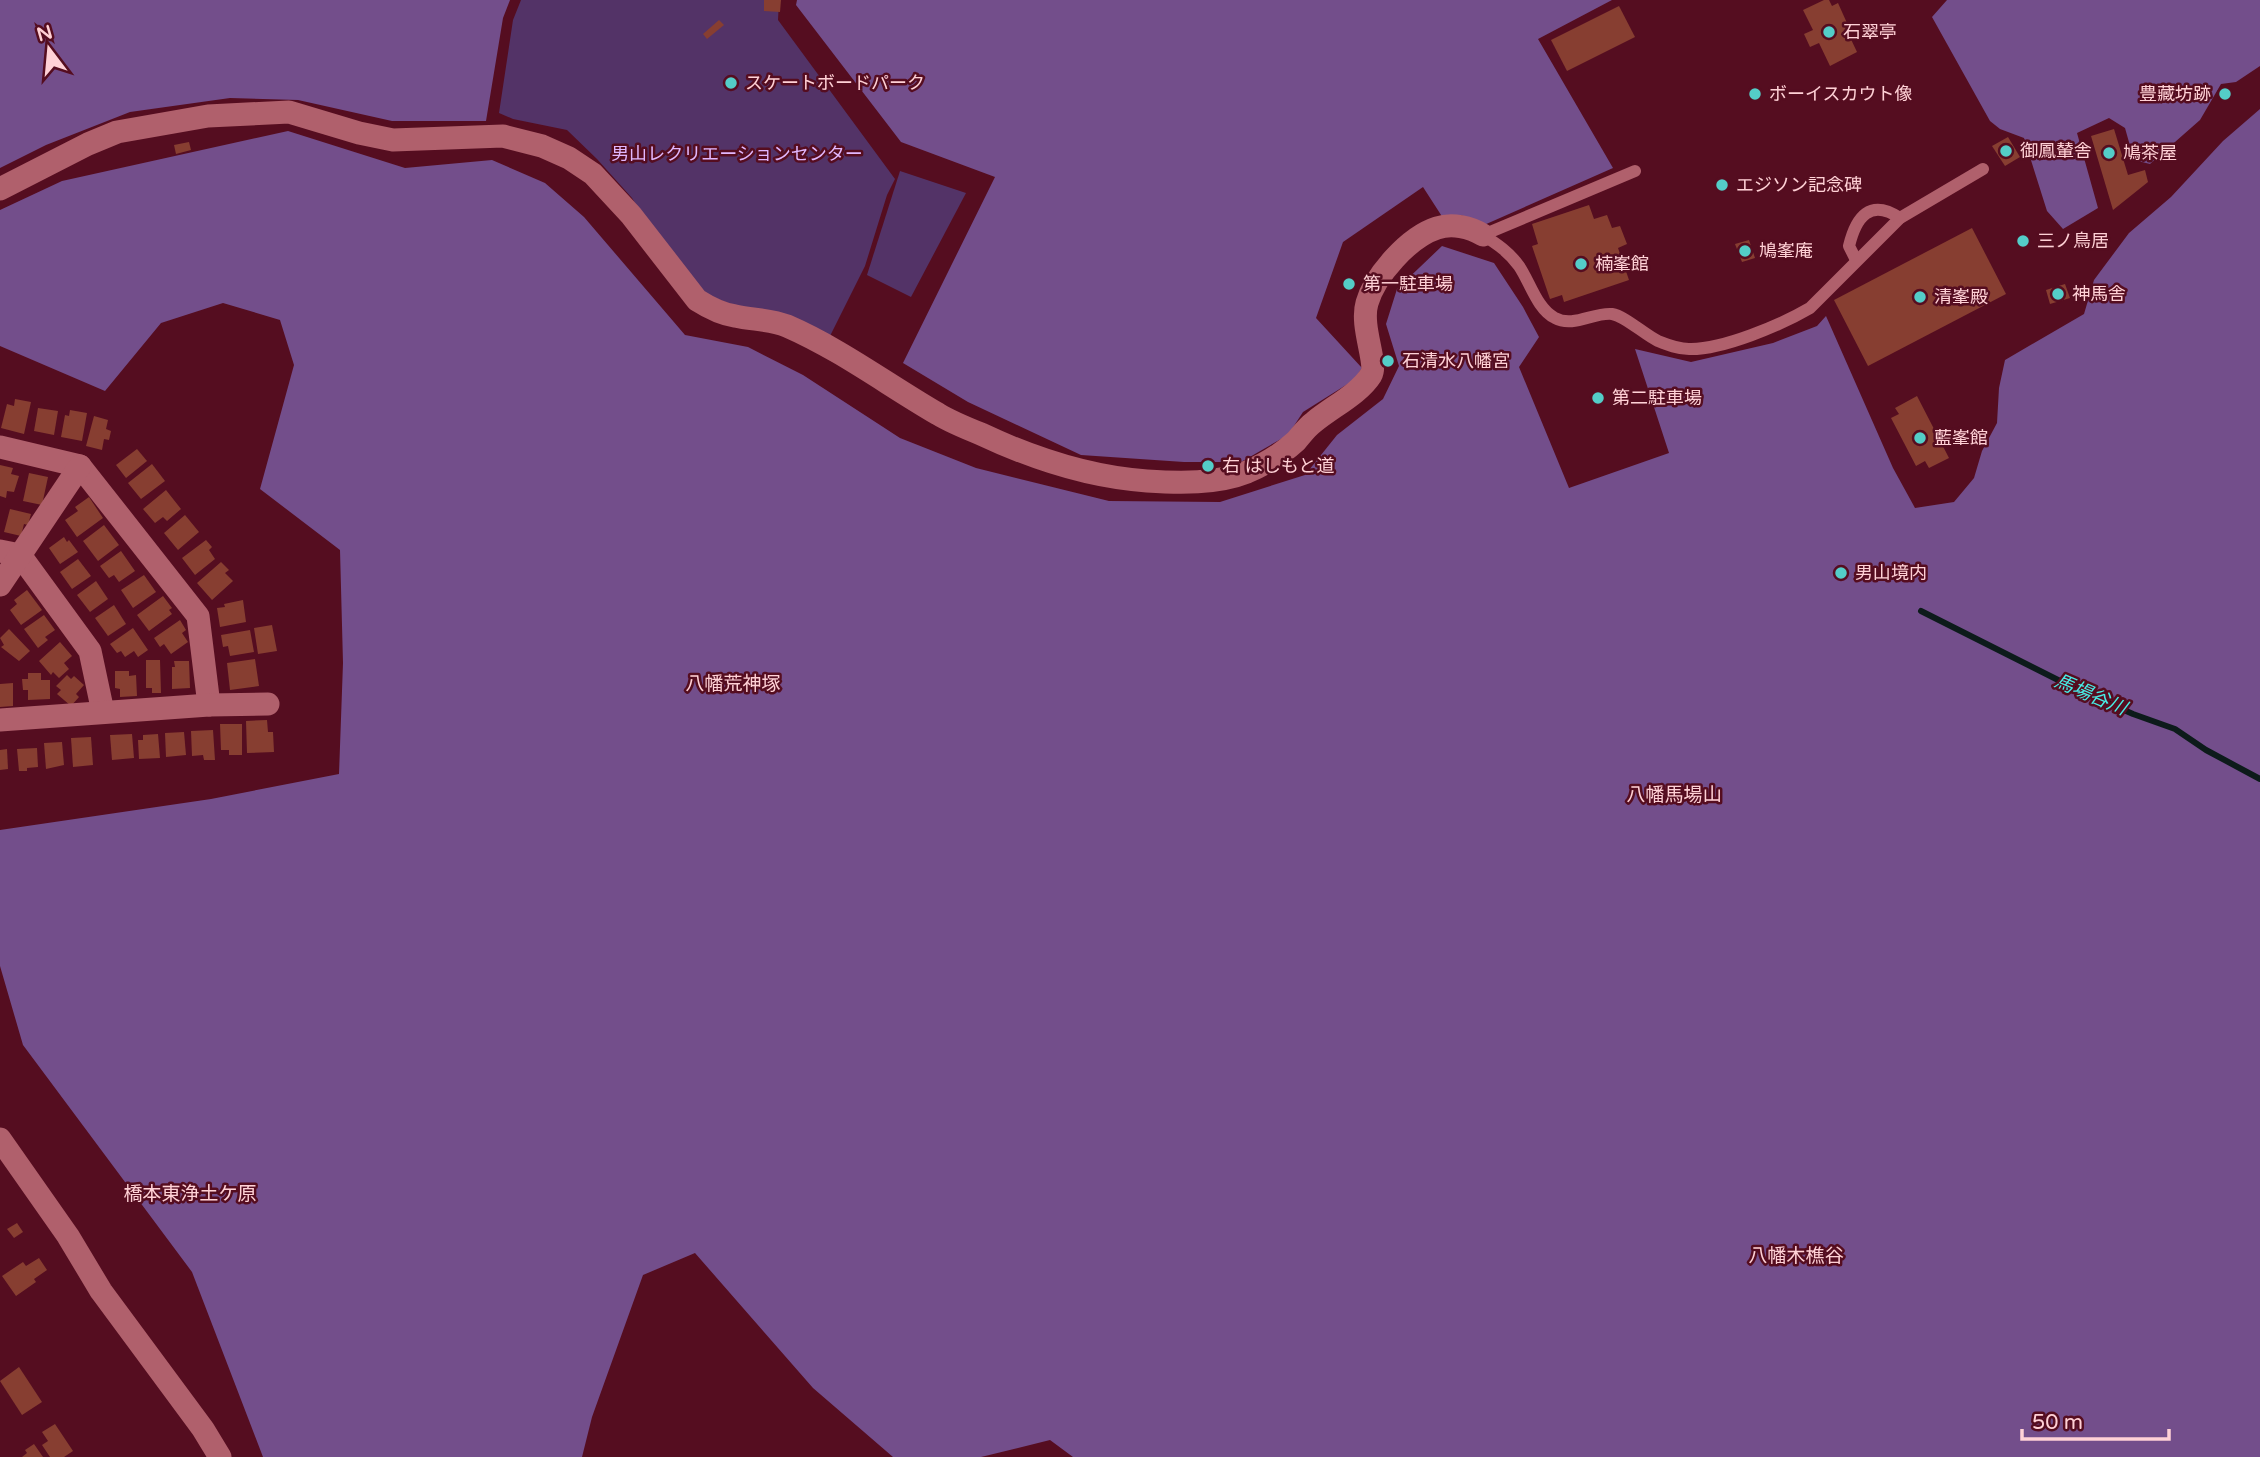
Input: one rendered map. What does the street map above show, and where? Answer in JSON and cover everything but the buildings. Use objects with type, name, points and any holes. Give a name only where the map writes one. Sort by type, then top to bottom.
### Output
[{"type":"street","points":[[0,189],[117,132],[208,116],[289,112],[393,140],[503,136],[541,146],[569,158],[593,174],[631,215],[697,300],[710,309],[734,316],[760,318],[785,326],[852,362],[941,416],[1065,468],[1118,479],[1179,483],[1246,472],[1294,443],[1312,423],[1361,386],[1372,373],[1374,364],[1364,324],[1366,305],[1372,289],[1395,257],[1439,227],[1457,225],[1483,235]]},
{"type":"street","points":[[0,447],[80,466],[198,616],[209,705]]},
{"type":"street","points":[[0,585],[10,553],[80,466]]},
{"type":"street","points":[[10,553],[90,651],[103,712]]},
{"type":"street","points":[[0,720],[209,705],[268,705]]},
{"type":"street","points":[[0,1139],[68,1236],[101,1291],[203,1429],[220,1457]]},
{"type":"lane","points":[[1483,235],[1504,248],[1543,308],[1555,319],[1569,322],[1603,314],[1616,314],[1655,340],[1672,347],[1690,349],[1733,340],[1792,318],[1810,308],[1900,218],[1983,169]]},
{"type":"lane","points":[[1483,235],[1635,171]]},
{"type":"lane","points":[[1856,260],[1849,246],[1854,225],[1864,214],[1876,209],[1889,211],[1900,218]]},
{"type":"green space","name":"男山レクリエーションセンター","points":[[521,0],[779,0],[778,20],[895,179],[887,195],[865,266],[828,340],[702,291],[632,198],[567,130],[513,119],[499,113],[513,20]]},
{"type":"green space","points":[[900,171],[966,193],[911,297],[867,275]]},
{"type":"shaded area","points":[[0,0],[510,0],[503,18],[486,121],[392,121],[298,100],[230,98],[130,112],[46,145],[0,168]]},
{"type":"shaded area","points":[[797,0],[1612,0],[1538,39],[1613,168],[1484,225],[1461,215],[1443,218],[1423,187],[1343,242],[1316,318],[1362,368],[1354,380],[1303,412],[1288,435],[1241,462],[1184,462],[1081,455],[968,402],[903,363],[995,177],[901,142],[796,5]]},
{"type":"shaded area","points":[[1947,0],[2260,0],[2260,66],[2236,82],[2221,84],[2200,120],[2150,164],[2134,160],[2125,128],[2109,118],[2077,133],[2098,208],[2063,229],[2047,211],[2024,138],[2000,129],[1990,121],[1932,17]]},
{"type":"shaded area","points":[[2260,109],[2260,1457],[1073,1457],[1050,1440],[981,1457],[893,1457],[813,1388],[695,1253],[643,1275],[592,1417],[582,1457],[263,1457],[192,1272],[23,1045],[0,966],[0,830],[211,799],[339,774],[343,663],[340,550],[260,489],[294,365],[280,320],[223,303],[161,323],[105,391],[0,346],[0,210],[62,181],[288,131],[405,168],[492,160],[545,183],[584,217],[685,335],[748,347],[803,375],[900,438],[976,468],[1109,501],[1220,502],[1305,475],[1337,435],[1383,399],[1399,366],[1386,324],[1397,289],[1442,246],[1494,263],[1539,337],[1519,367],[1569,488],[1669,453],[1635,349],[1691,362],[1773,343],[1817,326],[1826,316],[1893,468],[1915,508],[1954,502],[1974,478],[1982,451],[1997,423],[1999,388],[2005,360],[2084,314],[2094,280],[2129,233],[2171,197],[2223,141]]},
{"type":"waterway","name":"馬場谷川","points":[[1921,611],[2072,687],[2175,729],[2206,750],[2260,779]]},
{"type":"place","name":"石翠亭","points":[[1829,32]]},
{"type":"place","name":"スケートボードパーク","points":[[731,83]]},
{"type":"place","name":"ボーイスカウト像","points":[[1755,94]]},
{"type":"place","name":"豊藏坊跡","points":[[2225,94]]},
{"type":"place","name":"御鳳輦舎","points":[[2006,151]]},
{"type":"place","name":"鳩茶屋","points":[[2109,153]]},
{"type":"place","name":"エジソン記念碑","points":[[1722,185]]},
{"type":"place","name":"三ノ鳥居","points":[[2023,241]]},
{"type":"place","name":"鳩峯庵","points":[[1745,251]]},
{"type":"place","name":"楠峯館","points":[[1581,264]]},
{"type":"place","name":"第一駐車場","points":[[1349,284]]},
{"type":"place","name":"神馬舎","points":[[2058,294]]},
{"type":"place","name":"清峯殿","points":[[1920,297]]},
{"type":"place","name":"石清水八幡宮","points":[[1388,361]]},
{"type":"place","name":"第二駐車場","points":[[1598,398]]},
{"type":"place","name":"藍峯館","points":[[1920,438]]},
{"type":"place","name":"右 はしもと道","points":[[1208,466]]},
{"type":"place","name":"男山境内","points":[[1841,573]]},
{"type":"district","name":"八幡荒神塚","points":[[733,683]]},
{"type":"district","name":"八幡馬場山","points":[[1674,794]]},
{"type":"district","name":"橋本東浄土ケ原","points":[[190,1193]]},
{"type":"district","name":"八幡木樵谷","points":[[1796,1255]]}]
